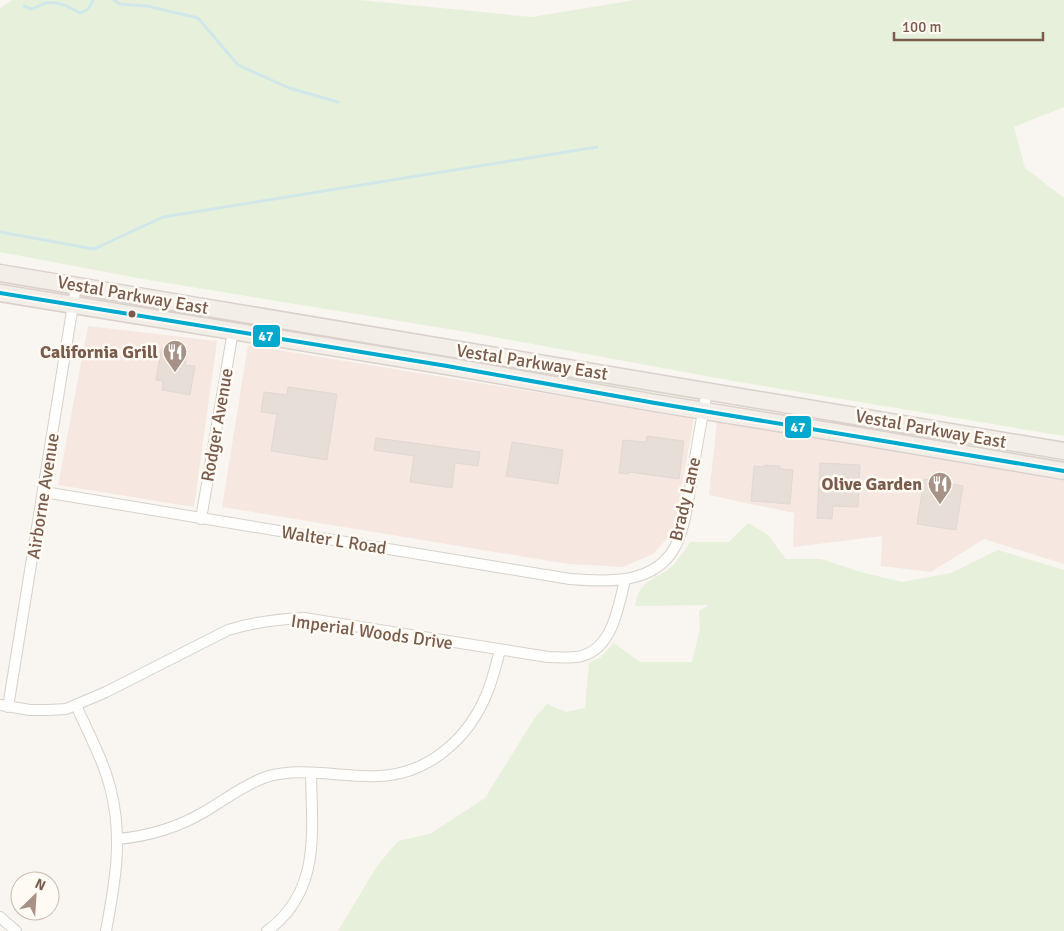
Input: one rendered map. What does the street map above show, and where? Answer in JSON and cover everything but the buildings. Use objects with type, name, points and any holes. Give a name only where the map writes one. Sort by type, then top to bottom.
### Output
[{"type":"main road","name":"Vestal Parkway East","points":[[0,273],[1064,451]]},
{"type":"main road","name":"Vestal Parkway East","points":[[0,293],[455,367],[703,411],[1064,470]]},
{"type":"street","name":"Airborne Avenue","points":[[4,706],[44,492],[76,286]]},
{"type":"street","name":"Rodger Avenue","points":[[201,519],[233,331]]},
{"type":"street","name":"Brady Lane","points":[[625,580],[647,574],[664,563],[677,544],[687,506],[707,391]]},
{"type":"street","name":"Walter L Road","points":[[44,492],[570,579],[604,582],[625,580]]},
{"type":"street","name":"Imperial Woods Drive","points":[[4,706],[49,710],[66,709],[106,692],[228,630],[272,620],[304,618],[548,657],[577,657],[597,648],[608,635],[618,610],[625,580]]},
{"type":"street","points":[[118,839],[153,834],[189,820],[244,786],[266,778],[286,774],[380,776],[419,768],[433,761],[464,733],[480,708],[490,686],[500,650]]},
{"type":"street","points":[[76,705],[106,776],[111,792],[118,839],[118,863],[106,931]]},
{"type":"street","points":[[267,931],[290,910],[299,896],[307,875],[312,831],[311,774]]},
{"type":"street","points":[[0,917],[16,931]]},
{"type":"shaded area","points":[[88,326],[217,341],[194,507],[58,485]]},
{"type":"shaded area","points":[[248,345],[694,418],[674,531],[653,554],[623,567],[568,564],[222,507]]},
{"type":"shaded area","points":[[717,421],[1064,480],[1064,564],[984,539],[931,572],[881,566],[882,536],[793,547],[794,513],[709,495]]},
{"type":"green space","points":[[12,0],[359,0],[532,17],[635,0],[1064,0],[1064,107],[1014,127],[1025,168],[1064,198],[1064,436],[728,380],[467,332],[143,279],[0,252],[0,8]]},
{"type":"green space","points":[[433,357],[470,357],[700,396],[700,402]]},
{"type":"green space","points":[[724,406],[1064,458],[1064,464]]},
{"type":"green space","points":[[748,523],[768,535],[786,559],[821,559],[861,572],[902,582],[951,573],[998,550],[1064,570],[1064,931],[338,931],[377,866],[398,841],[430,834],[485,798],[534,719],[547,704],[566,712],[585,708],[589,663],[601,657],[614,643],[640,662],[692,662],[700,629],[699,611],[709,605],[635,606],[637,597],[645,585],[673,565],[690,542],[729,542]]},
{"type":"waterway","points":[[24,6],[31,9],[46,3],[55,3],[80,13],[85,11],[93,0]]},
{"type":"waterway","points":[[114,0],[120,4],[147,6],[198,18],[238,65],[289,88],[338,102]]},
{"type":"waterway","points":[[0,232],[94,249],[163,217],[597,147]]},
{"type":"transit line","name":"47","points":[[0,293],[447,366],[655,403],[1064,471]]},
{"type":"place","name":"California Grill","points":[[175,373]]},
{"type":"place","name":"Olive Garden","points":[[940,505]]}]
